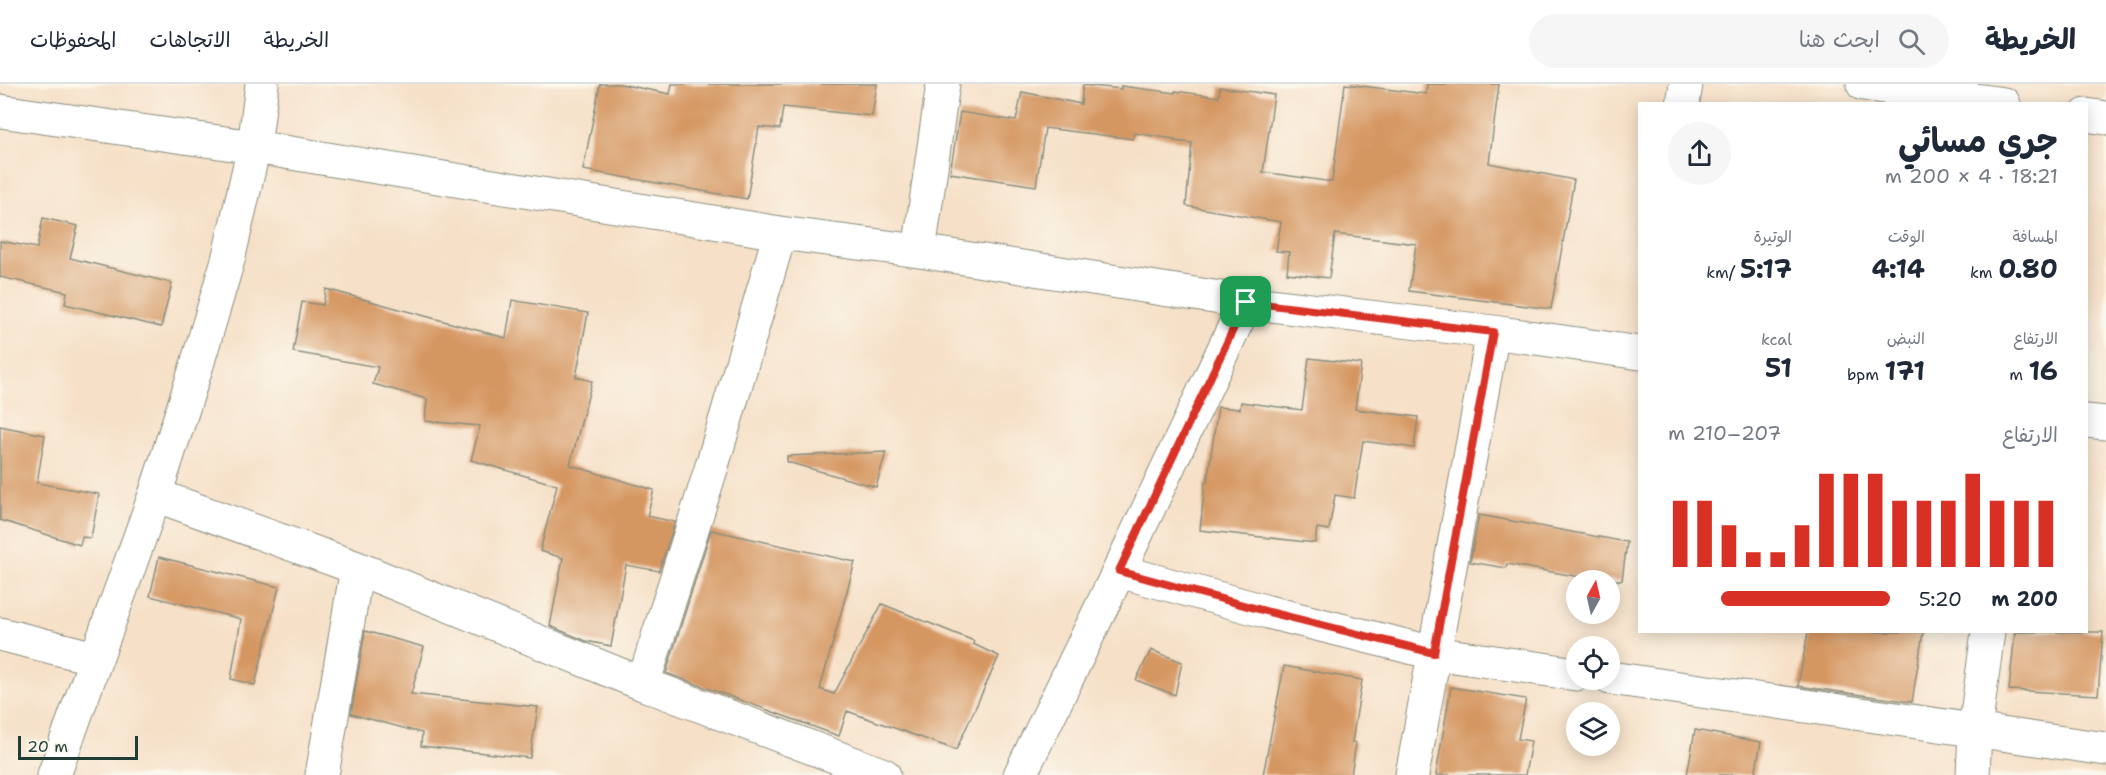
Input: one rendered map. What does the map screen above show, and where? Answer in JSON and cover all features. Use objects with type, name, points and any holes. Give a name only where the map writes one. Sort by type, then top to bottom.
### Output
[{"type":"street","points":[[54,775],[155,495],[228,260],[254,147],[262,84]]},
{"type":"street","points":[[919,251],[943,84]]},
{"type":"street","points":[[1683,102],[1686,84]]},
{"type":"street","points":[[1863,84],[1990,102]]},
{"type":"street","points":[[0,111],[254,147],[780,233],[919,251],[1246,302],[1493,332],[1638,353]]},
{"type":"street","points":[[2088,115],[2106,118]]},
{"type":"street","points":[[643,684],[712,466],[780,233]]},
{"type":"street","points":[[1020,775],[1246,302]]},
{"type":"street","points":[[1412,775],[1493,332]]},
{"type":"street","points":[[2088,421],[2106,423]]},
{"type":"street","points":[[155,495],[357,567],[643,684],[884,775]]},
{"type":"street","points":[[322,775],[357,567]]},
{"type":"street","points":[[1119,571],[1269,612],[1434,653],[1566,673]]},
{"type":"street","points":[[1973,775],[1975,730],[1988,633]]},
{"type":"street","points":[[0,634],[95,658]]},
{"type":"street","points":[[1620,679],[2106,749]]},
{"type":"building","points":[[600,84],[620,84],[670,94],[672,84],[877,84],[872,116],[783,107],[780,129],[759,127],[747,199],[583,170]]},
{"type":"building","points":[[1345,84],[1426,94],[1427,84],[1499,84],[1489,163],[1574,180],[1551,309],[1409,291],[1416,244],[1335,234],[1329,278],[1287,273],[1289,252],[1276,251],[1281,222],[1186,206],[1192,143],[1174,141],[1175,139],[1134,133],[1133,139],[1045,128],[1036,186],[950,173],[960,112],[1016,121],[1022,92],[1081,104],[1083,85],[1121,89],[1121,86],[1219,97],[1220,87],[1274,95],[1263,172],[1332,182]]},
{"type":"building","points":[[43,218],[78,226],[70,258],[172,283],[161,327],[65,304],[67,292],[0,277],[0,241],[37,248]]},
{"type":"building","points":[[326,289],[506,338],[512,300],[588,313],[576,377],[592,381],[570,465],[654,490],[647,516],[675,522],[659,571],[626,565],[611,646],[586,641],[550,626],[563,558],[540,551],[557,485],[471,460],[480,426],[425,421],[427,399],[373,384],[378,367],[293,352],[302,302],[323,305]]},
{"type":"building","points":[[1309,358],[1361,364],[1355,409],[1418,417],[1414,448],[1363,441],[1354,498],[1335,495],[1329,530],[1317,528],[1315,543],[1200,530],[1205,482],[1207,482],[1218,407],[1240,409],[1241,402],[1302,410]]},
{"type":"building","points":[[0,426],[45,435],[37,483],[99,494],[91,538],[82,537],[80,545],[0,520]]},
{"type":"building","points":[[886,452],[876,487],[787,462],[787,456]]},
{"type":"building","points":[[1479,515],[1627,542],[1622,580],[1620,580],[1620,570],[1566,570],[1566,574],[1507,564],[1506,568],[1470,562]]},
{"type":"building","points":[[711,530],[855,562],[820,689],[834,694],[882,604],[974,641],[973,644],[999,656],[956,750],[847,711],[839,736],[666,673]]},
{"type":"building","points":[[159,557],[279,587],[255,685],[231,679],[241,619],[150,596]]},
{"type":"building","points":[[365,631],[424,647],[411,694],[538,707],[530,758],[421,746],[422,733],[351,714]]},
{"type":"building","points":[[2103,632],[2098,695],[2009,690],[2015,633]]},
{"type":"building","points":[[1808,633],[1923,633],[1912,702],[1798,686]]},
{"type":"building","points":[[1151,650],[1182,662],[1175,695],[1136,680]]},
{"type":"building","points":[[1284,666],[1362,680],[1352,742],[1356,743],[1351,775],[1263,775]]},
{"type":"building","points":[[1451,687],[1526,699],[1518,739],[1531,741],[1525,775],[1436,775]]},
{"type":"building","points":[[1695,730],[1761,742],[1755,775],[1687,775]]},
{"type":"route","points":[[1246,302],[1493,332],[1434,653],[1269,612],[1119,571],[1246,302]]}]
